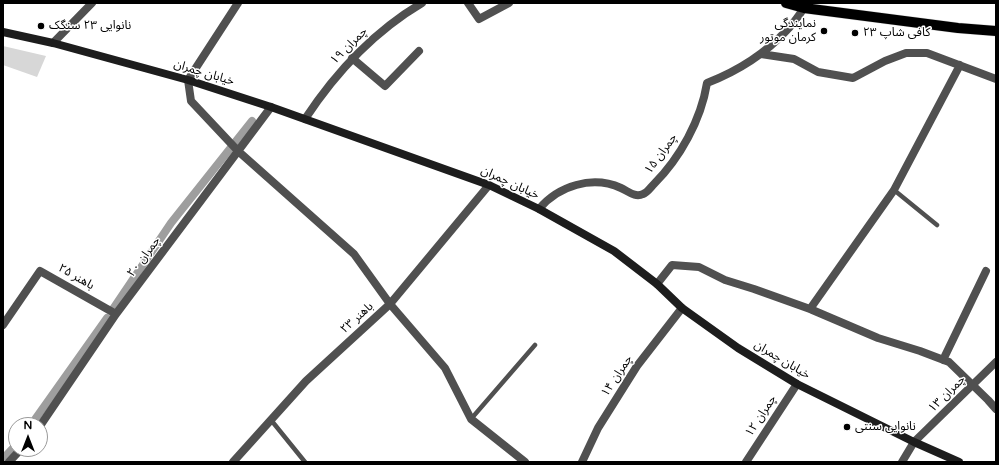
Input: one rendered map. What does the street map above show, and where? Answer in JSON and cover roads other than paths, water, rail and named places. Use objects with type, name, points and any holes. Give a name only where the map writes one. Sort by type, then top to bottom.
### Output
[{"type":"main road","points":[[786,3],[958,28],[996,31]]},
{"type":"main road","name":"خیابان چمران","points":[[3,32],[53,43],[188,80],[271,107],[489,185],[539,210],[614,251],[657,284],[682,308],[738,348],[797,384],[914,442],[959,462]]},
{"type":"street","points":[[53,43],[92,3]]},
{"type":"street","points":[[238,3],[188,80],[191,101],[238,151],[354,254],[390,304],[445,368],[471,419],[525,462]]},
{"type":"street","name":"چمران ۱۹","points":[[305,119],[335,77],[352,58],[390,24],[422,3]]},
{"type":"street","points":[[468,3],[480,19],[509,3]]},
{"type":"street","points":[[761,54],[788,30],[806,5]]},
{"type":"street","points":[[352,58],[385,86],[419,51]]},
{"type":"street","points":[[761,54],[794,59],[818,72],[853,78],[885,61],[906,53],[927,53],[996,79]]},
{"type":"street","name":"چمران ۱۵","points":[[539,210],[546,200],[563,189],[581,183],[601,183],[620,188],[630,194],[644,194],[666,172],[689,136],[705,96],[707,83],[730,74],[761,54]]},
{"type":"street","points":[[810,309],[894,190],[960,65]]},
{"type":"street","name":"چمران ۲۰","points":[[46,417],[116,314],[271,107]]},
{"type":"street","name":"باهنر ۲۳","points":[[233,462],[306,381],[390,304],[489,185]]},
{"type":"street","points":[[657,284],[672,265],[699,267],[725,280],[810,309],[878,338],[949,362],[996,409]]},
{"type":"street","name":"باهنر ۲۵","points":[[3,325],[40,271],[116,314]]},
{"type":"street","points":[[943,360],[986,271]]},
{"type":"street","name":"چمران ۱۴","points":[[582,462],[598,428],[637,366],[682,308]]},
{"type":"street","name":"چمران ۱۳","points":[[902,462],[914,442],[996,362]]},
{"type":"street","name":"چمران ۱۲","points":[[746,462],[797,384]]},
{"type":"lane","points":[[894,190],[937,225]]},
{"type":"lane","points":[[471,419],[535,345]]},
{"type":"lane","points":[[271,420],[305,462]]},
{"type":"waterway","points":[[113,309],[171,223],[252,121]]},
{"type":"waterway","points":[[37,417],[107,318]]},
{"type":"waterway","points":[[3,459],[8,454]]},
{"type":"place","name":"نانوایی ۲۳ سنگک","points":[[41,26]]},
{"type":"place","name":"نمایندگی کرمان موتور","points":[[824,31]]},
{"type":"place","name":"کافی شاپ ۲۳","points":[[855,33]]},
{"type":"place","name":"نانوایی سنتی","points":[[847,427]]}]
